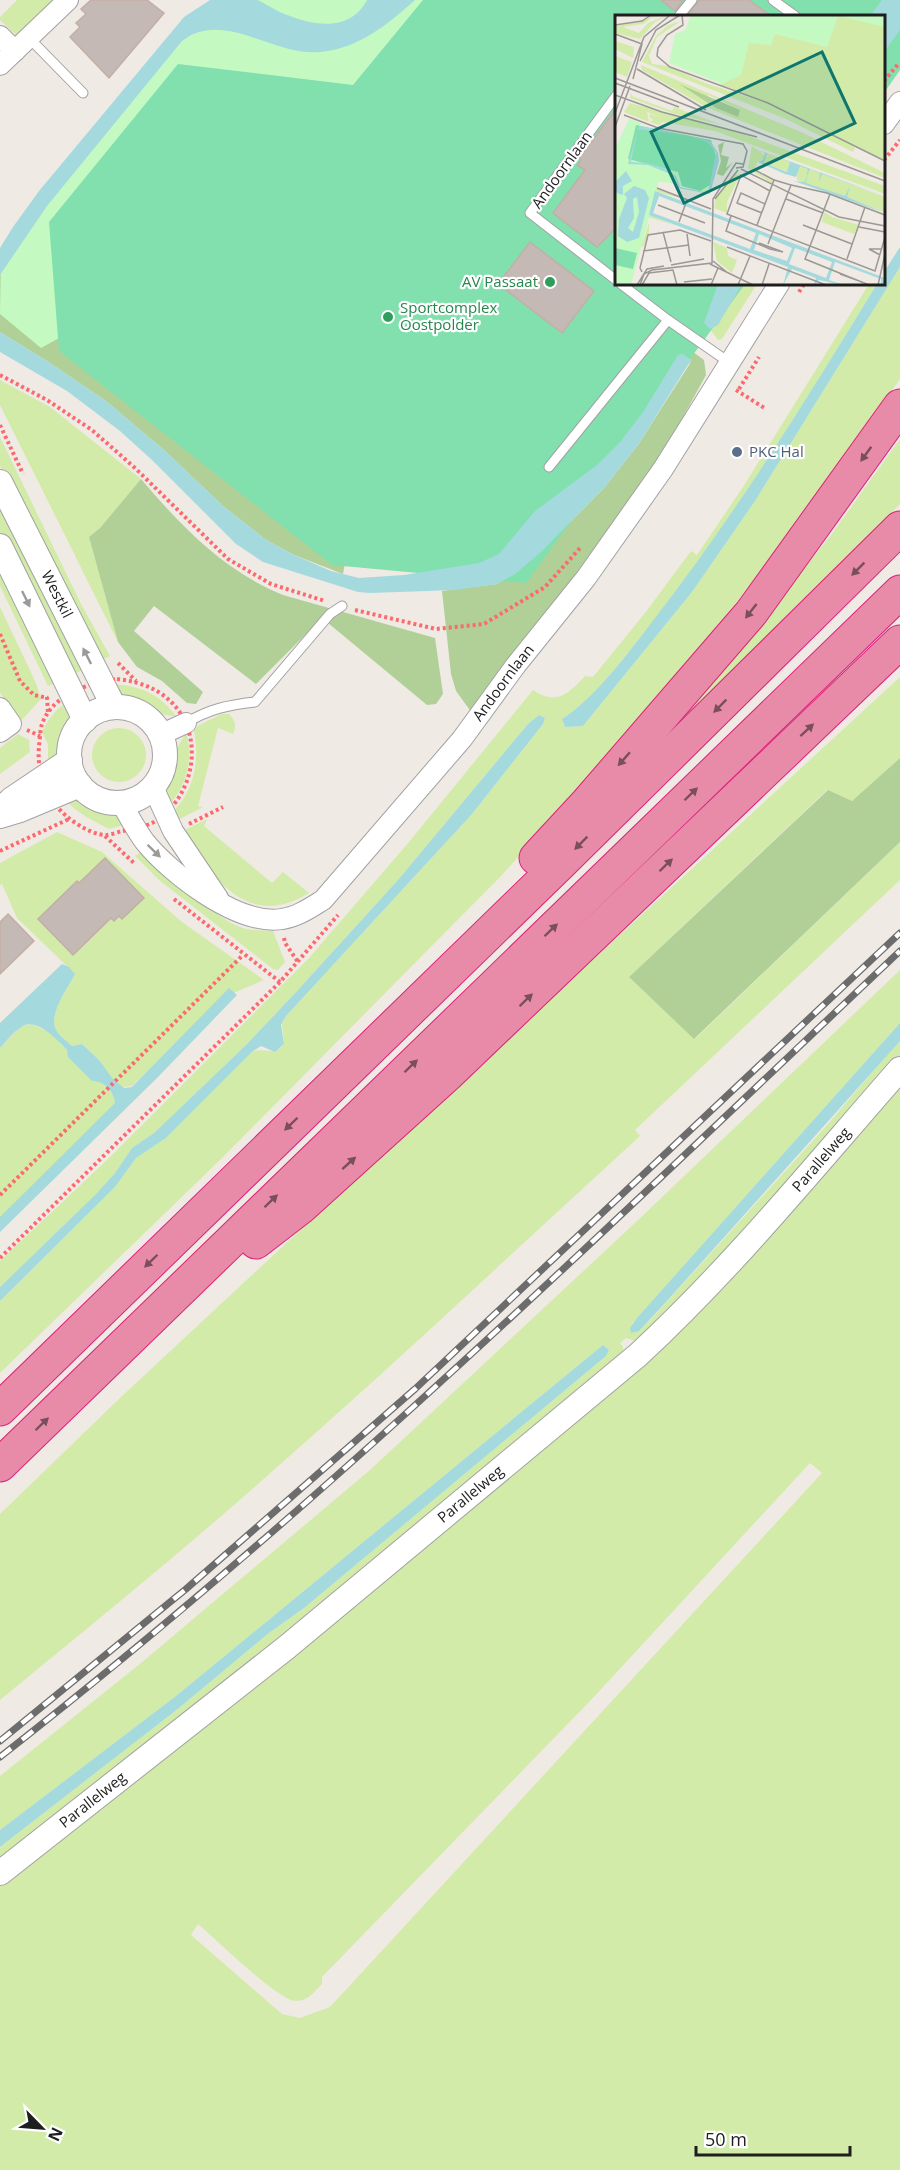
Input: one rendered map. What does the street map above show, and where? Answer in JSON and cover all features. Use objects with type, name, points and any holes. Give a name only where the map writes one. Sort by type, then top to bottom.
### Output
[{"type":"highway","points":[[333,1083],[372,1028],[586,804],[751,613],[900,406]]},
{"type":"highway","points":[[0,1409],[900,528]]},
{"type":"highway","points":[[0,1465],[900,592]]},
{"type":"highway","points":[[124,1344],[300,1208],[438,1083],[900,642]]},
{"type":"highway","points":[[853,686],[900,654]]},
{"type":"street","points":[[0,65],[68,0]]},
{"type":"street","points":[[0,36],[22,45]]},
{"type":"street","points":[[885,123],[900,102]]},
{"type":"street","name":"Andoornlaan","points":[[121,803],[147,844],[177,873],[230,908],[257,918],[280,920],[307,910],[323,900],[462,739],[516,665],[586,578],[670,459],[778,285]]},
{"type":"street","name":"Westkil","points":[[0,482],[114,707]]},
{"type":"street","name":"Westkil","points":[[0,546],[85,720]]},
{"type":"street","points":[[114,707],[126,708],[146,717],[160,735],[165,748],[165,762],[161,775],[153,787],[139,798],[121,803],[103,801],[94,797],[75,778],[70,760],[73,738],[85,720],[99,711],[114,707]]},
{"type":"street","points":[[160,735],[186,723]]},
{"type":"street","points":[[0,809],[70,760]]},
{"type":"street","points":[[0,816],[80,785]]},
{"type":"street","points":[[153,787],[173,831],[221,902]]},
{"type":"street","name":"Parallelweg","points":[[0,1873],[287,1647],[638,1355],[723,1271],[900,1070]]},
{"type":"lane","points":[[680,15],[692,0]]},
{"type":"lane","points":[[773,0],[794,15]]},
{"type":"lane","points":[[22,45],[82,93]]},
{"type":"lane","name":"Andoornlaan","points":[[615,97],[530,213],[615,279]]},
{"type":"lane","points":[[622,285],[730,363]]},
{"type":"lane","points":[[549,467],[668,320]]},
{"type":"lane","points":[[186,723],[200,714],[226,705],[255,702],[330,614],[342,606]]},
{"type":"path","points":[[885,80],[900,64]]},
{"type":"path","points":[[885,159],[900,140]]},
{"type":"path","points":[[0,375],[47,400],[92,430],[135,468],[228,559],[271,584],[395,621],[436,629],[484,624],[545,587],[588,538]]},
{"type":"path","points":[[0,634],[20,681],[34,695],[48,698]]},
{"type":"path","points":[[40,735],[42,723],[60,701],[99,681],[117,678],[136,681],[165,696],[176,707],[186,723],[193,754],[185,787],[177,802],[152,823],[105,836]]},
{"type":"path","points":[[0,851],[69,819]]},
{"type":"path","points":[[280,920],[285,943],[298,962]]},
{"type":"path","points":[[0,1195],[243,955],[280,982]]},
{"type":"green space","points":[[17,0],[55,0],[18,37],[0,20],[0,17]]},
{"type":"green space","points":[[214,0],[463,0],[70,332],[41,348],[0,314],[1,258]]},
{"type":"green space","name":"Sportcomplex Oostpolder","points":[[423,0],[900,0],[900,70],[885,92],[885,15],[615,15],[615,285],[744,285],[526,583],[332,565],[59,351],[49,222],[178,64],[353,85]]},
{"type":"green space","points":[[27,234],[348,546],[343,574],[294,555],[266,540],[223,506],[165,451],[106,401],[0,332],[0,275]]},
{"type":"green space","points":[[900,267],[900,379],[769,561],[661,698],[502,875],[222,1158],[0,1373],[0,1301],[115,1187],[136,1158],[166,1138],[253,1051],[274,1051],[281,1048],[284,1044],[282,1024],[286,1016],[472,814],[543,724],[545,718],[539,715],[528,724],[398,880],[246,1045],[154,1133],[132,1148],[115,1173],[96,1194],[0,1287],[0,1261],[109,1158],[309,958],[409,842],[533,690],[549,697],[562,696],[585,676],[593,677],[691,551],[697,555],[743,487],[868,285],[876,285],[824,370],[714,538],[612,673],[587,699],[562,719],[565,727],[583,726],[692,592],[755,501]]},
{"type":"green space","points":[[741,285],[756,285],[722,339],[718,340],[710,329]]},
{"type":"green space","points":[[667,333],[704,360],[706,375],[661,457],[534,637],[472,713],[456,691],[451,674],[442,591],[497,584],[541,552],[604,488],[638,445],[689,365],[691,360],[683,354]]},
{"type":"green space","points":[[0,380],[50,407],[141,479],[100,528],[89,537],[118,642],[0,405]]},
{"type":"green space","points":[[0,437],[81,604],[110,656],[98,662],[0,466]]},
{"type":"green space","points":[[900,439],[900,504],[626,779],[787,590],[831,535]]},
{"type":"green space","points":[[141,479],[205,546],[242,574],[262,585],[283,595],[435,638],[443,694],[436,704],[427,705],[322,618],[256,684],[154,606],[134,631],[203,692],[196,704],[187,703],[162,681],[137,667],[118,642],[89,537],[100,528]]},
{"type":"green space","points":[[0,490],[87,668],[70,676],[0,532]]},
{"type":"green space","points":[[0,558],[60,681],[48,686],[0,586]]},
{"type":"green space","points":[[0,607],[36,683],[41,699],[21,721],[0,693]]},
{"type":"green space","points":[[900,677],[900,758],[852,801],[827,790],[629,977],[695,1039],[900,842],[900,880],[635,1130],[640,1136],[408,1350],[232,1507],[0,1700],[0,1514],[121,1397],[384,1152]]},
{"type":"green space","points":[[110,684],[139,688],[162,701],[176,716],[157,712],[124,695]]},
{"type":"green space","points":[[69,701],[73,717],[57,759],[48,762],[48,744],[42,732],[53,714]]},
{"type":"green space","points":[[222,714],[229,714],[234,721],[235,728],[233,734],[218,728],[198,806],[203,807],[176,821],[172,813],[186,795],[194,775],[196,743],[194,731],[199,725]]},
{"type":"green space","points":[[114,728],[124,728],[134,732],[142,740],[146,755],[142,770],[134,778],[124,782],[114,782],[104,778],[96,770],[92,760],[92,750],[96,740],[104,732]]},
{"type":"green space","points":[[186,733],[189,761],[185,779],[170,804],[166,798],[165,789],[175,751]]},
{"type":"green space","points":[[18,734],[29,740],[30,752],[0,774],[0,748]]},
{"type":"green space","points":[[900,758],[900,842],[694,1039],[629,977],[828,790],[852,801]]},
{"type":"green space","points":[[72,797],[102,807],[127,824],[109,829],[79,812],[64,798]]},
{"type":"green space","points":[[207,820],[204,826],[272,883],[283,872],[309,893],[287,903],[267,906],[250,902],[234,894],[206,866],[181,832]]},
{"type":"green space","points":[[57,832],[102,852],[182,922],[264,980],[229,995],[132,1086],[122,1087],[111,1078],[100,1061],[82,1044],[72,1046],[56,1031],[54,1021],[57,1007],[75,974],[17,918],[2,884],[0,885],[0,863]]},
{"type":"green space","points":[[143,851],[204,904],[229,922],[248,929],[273,931],[285,962],[278,970],[273,969],[159,880],[135,856]]},
{"type":"green space","points":[[900,970],[900,1023],[632,1324],[639,1331],[654,1316],[827,1125],[900,1040],[900,1056],[705,1278],[636,1341],[626,1338],[620,1343],[623,1347],[623,1356],[410,1535],[0,1863],[0,1847],[179,1708],[269,1633],[304,1608],[606,1356],[609,1350],[603,1345],[176,1696],[0,1830],[0,1776],[141,1663],[370,1470],[636,1222]]},
{"type":"green space","points":[[32,1024],[49,1032],[98,1081],[108,1088],[116,1105],[0,1218],[0,1048],[21,1026]]},
{"type":"green space","points":[[900,1084],[900,2170],[0,2170],[0,1886],[120,1792],[531,1457]],"holes":[[[810,1463],[822,1473],[330,2007],[300,2018],[282,2014],[191,1935],[198,1924],[275,1991],[296,2001],[311,1996],[322,1984],[322,1977],[591,1700]]]},
{"type":"water","points":[[210,0],[257,0],[305,21],[329,24],[350,18],[367,0],[415,0],[371,34],[333,50],[302,51],[231,31],[198,32],[182,41],[47,206],[0,275],[0,248],[39,191],[184,17]]},
{"type":"water","points":[[882,0],[900,0],[900,30],[885,51],[885,15],[871,15]]},
{"type":"water","points":[[900,247],[900,267],[755,501],[692,592],[583,726],[565,727],[562,719],[586,700],[622,661],[713,540],[797,413],[876,285],[885,285],[885,270]]},
{"type":"water","points":[[718,285],[741,285],[718,325],[710,329],[704,323]]},
{"type":"water","points":[[0,332],[106,401],[165,451],[223,506],[266,540],[331,571],[359,578],[404,575],[479,563],[499,554],[535,511],[597,465],[621,441],[643,412],[678,355],[683,354],[691,360],[638,445],[604,488],[541,552],[515,574],[497,584],[455,590],[370,593],[358,592],[263,562],[236,544],[120,431],[67,391],[0,352]]},
{"type":"water","points":[[539,715],[545,718],[543,724],[472,814],[286,1016],[281,1025],[284,1044],[275,1052],[261,1046],[253,1051],[166,1138],[136,1158],[115,1187],[0,1301],[0,1287],[96,1194],[115,1173],[132,1148],[154,1133],[246,1045],[297,991],[398,880],[528,724]]},
{"type":"water","points":[[62,964],[69,967],[75,974],[57,1007],[55,1028],[72,1046],[82,1044],[124,1088],[132,1087],[229,988],[237,995],[158,1077],[0,1232],[0,1217],[115,1103],[113,1094],[108,1088],[92,1081],[68,1057],[67,1050],[52,1035],[39,1027],[26,1025],[20,1028],[0,1048],[0,1023]]},
{"type":"water","points":[[900,1023],[900,1041],[667,1301],[639,1331],[631,1333],[630,1328],[637,1318]]},
{"type":"water","points":[[603,1345],[609,1350],[606,1356],[304,1608],[269,1633],[179,1708],[0,1847],[0,1830],[176,1696]]},
{"type":"building","points":[[91,0],[147,0],[164,13],[109,78],[70,37],[80,27],[76,23],[86,14],[81,9]]},
{"type":"building","points":[[661,0],[683,0],[675,11]]},
{"type":"building","points":[[699,0],[749,0],[770,15],[688,15]]},
{"type":"building","points":[[615,110],[615,229],[597,247],[553,213],[585,170],[577,165],[581,160],[579,158]]},
{"type":"building","points":[[530,242],[594,291],[562,333],[498,284]]},
{"type":"building","points":[[105,858],[144,898],[122,919],[119,916],[114,921],[111,918],[73,955],[38,919],[77,881],[79,883]]},
{"type":"building","points":[[8,914],[34,941],[0,974],[0,922]]},
{"type":"railway","points":[[0,1741],[186,1589],[415,1389],[900,933]]},
{"type":"railway","points":[[0,1757],[118,1663],[347,1466],[570,1262],[900,951]]},
{"type":"place","name":"AV Passaat","points":[[550,282]]},
{"type":"place","name":"Sportcomplex Oostpolder","points":[[388,317]]},
{"type":"place","name":"PKC Hal","points":[[737,452]]}]
